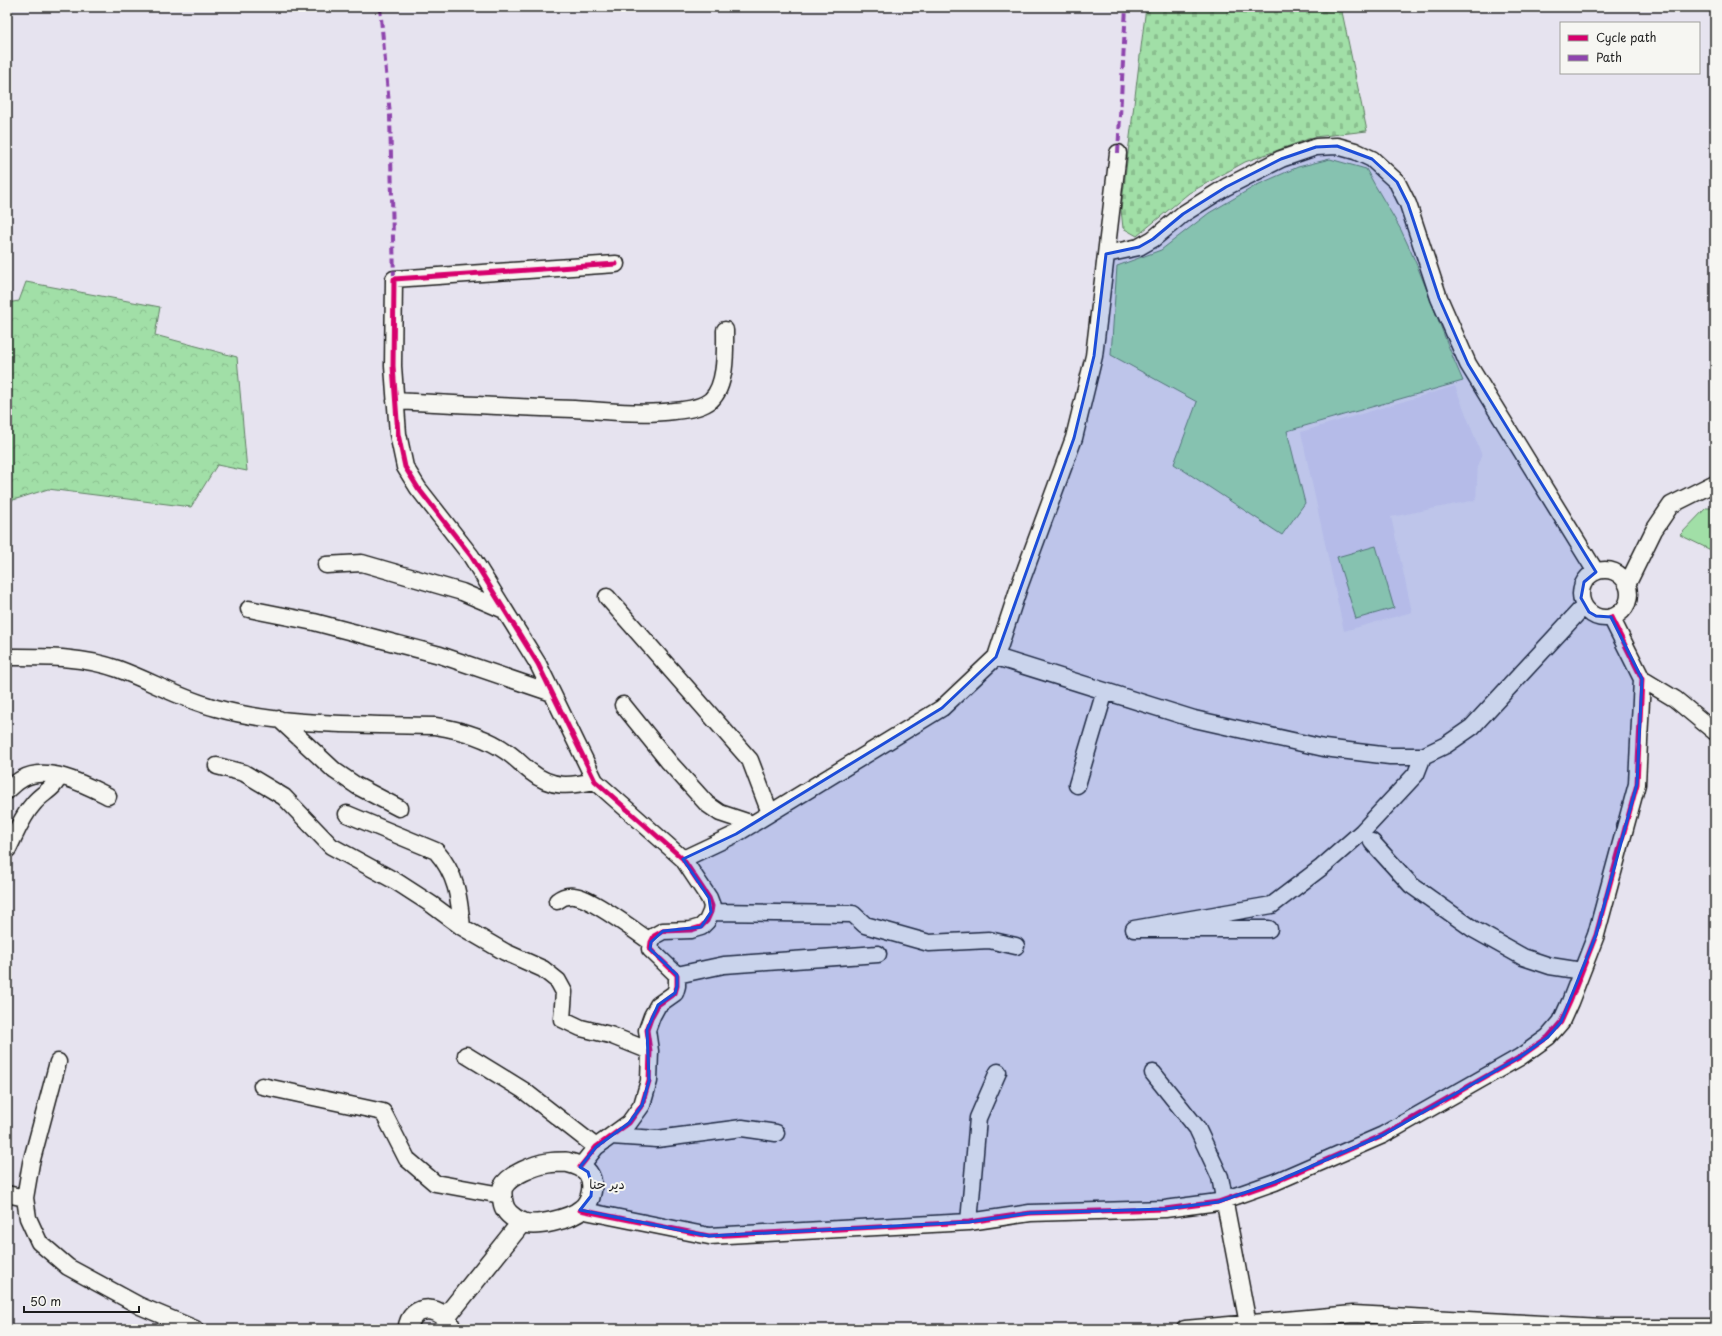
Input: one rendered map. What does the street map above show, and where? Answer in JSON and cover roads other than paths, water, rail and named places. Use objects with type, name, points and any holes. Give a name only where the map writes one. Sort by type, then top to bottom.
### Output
[{"type":"street","points":[[1106,254],[1139,247],[1153,239],[1183,214],[1226,187],[1281,160],[1316,147],[1337,146],[1355,150],[1372,159],[1397,182],[1408,204],[1439,298],[1468,364],[1596,572]]},
{"type":"street","points":[[683,859],[736,834],[942,708],[996,657],[1019,587],[1074,438],[1094,356],[1118,153]]},
{"type":"street","points":[[580,1167],[596,1147],[629,1123],[642,1105],[649,1081],[650,1051],[647,1030],[652,1016],[658,1006],[675,993],[678,986],[677,975],[650,949],[654,936],[663,931],[691,930],[701,927],[707,921],[712,906],[709,898],[683,859],[595,781],[538,664],[471,556],[418,488],[405,467],[398,434],[395,401],[393,366],[394,279],[616,264]]},
{"type":"street","points":[[395,401],[630,412],[673,412],[704,404],[712,399],[718,389],[726,362],[725,330]]},
{"type":"street","points":[[1627,585],[1654,530],[1671,505],[1715,483]]},
{"type":"street","points":[[326,565],[362,563],[462,592],[504,610]]},
{"type":"street","points":[[1604,570],[1612,571],[1619,574],[1627,585],[1629,595],[1624,609],[1611,617],[1596,616],[1589,612],[1584,606],[1581,598],[1581,590],[1584,582],[1589,576],[1596,572],[1604,570]]},
{"type":"street","points":[[607,597],[750,760],[770,813]]},
{"type":"street","points":[[996,657],[1194,719],[1324,748],[1390,756],[1423,756],[1446,745],[1472,727],[1584,606]]},
{"type":"street","points":[[249,609],[314,622],[440,655],[552,693]]},
{"type":"street","points":[[580,1210],[709,1236],[969,1222],[1030,1213],[1165,1208],[1218,1202],[1275,1182],[1383,1135],[1520,1057],[1548,1037],[1561,1022],[1596,935],[1637,784],[1642,679],[1611,617]]},
{"type":"street","points":[[7,657],[57,657],[86,661],[117,669],[188,699],[216,708],[251,715],[305,722],[435,726],[453,729],[473,734],[508,752],[533,774],[545,782],[556,785],[571,786],[595,781]]},
{"type":"street","points":[[1642,679],[1675,699],[1715,732]]},
{"type":"street","points":[[1077,785],[1105,691]]},
{"type":"street","points":[[623,705],[669,762],[707,804],[720,813],[753,824]]},
{"type":"street","points":[[279,718],[335,771],[357,786],[399,808]]},
{"type":"street","points":[[1269,929],[1134,929],[1272,905],[1322,867],[1362,832],[1416,774],[1423,756]]},
{"type":"street","points":[[217,766],[244,773],[284,797],[331,846],[397,882],[462,927],[505,952],[543,969],[558,981],[564,992],[562,1019],[582,1028],[610,1035],[650,1051]]},
{"type":"street","points":[[7,791],[22,779],[33,775],[59,776],[82,782],[108,796]]},
{"type":"street","points":[[8,849],[23,817],[34,802],[53,787],[59,776]]},
{"type":"street","points":[[347,814],[436,851],[445,861],[452,874],[459,894],[462,927]]},
{"type":"street","points":[[1372,842],[1412,885],[1473,929],[1523,957],[1550,966],[1582,971]]},
{"type":"street","points":[[556,901],[563,896],[575,896],[596,905],[651,942]]},
{"type":"street","points":[[711,912],[852,914],[865,925],[929,943],[989,940],[1016,946]]},
{"type":"street","points":[[677,975],[724,965],[878,954]]},
{"type":"street","points":[[466,1055],[523,1090],[596,1147]]},
{"type":"street","points":[[58,1062],[30,1163],[25,1198],[28,1218],[39,1242],[68,1267],[140,1306],[195,1329]]},
{"type":"street","points":[[969,1222],[978,1118],[998,1072]]},
{"type":"street","points":[[1153,1073],[1197,1128],[1220,1177],[1248,1324]]},
{"type":"street","points":[[262,1086],[383,1112],[407,1159],[435,1183],[501,1195]]},
{"type":"street","points":[[611,1136],[657,1139],[742,1128],[776,1133]]},
{"type":"street","points":[[566,1162],[580,1167],[588,1172],[592,1185],[591,1196],[583,1209],[570,1216],[538,1224],[522,1222],[511,1216],[504,1206],[501,1195],[504,1186],[528,1169],[548,1163],[566,1162]]},
{"type":"street","points":[[7,1194],[25,1198]]},
{"type":"street","points":[[408,1329],[412,1318],[417,1313],[425,1310],[440,1312],[448,1323],[522,1222]]},
{"type":"street","points":[[1185,1329],[1353,1314],[1600,1327],[1715,1327]]},
{"type":"district","name":"دير حنا","points":[[607,1184]]}]
